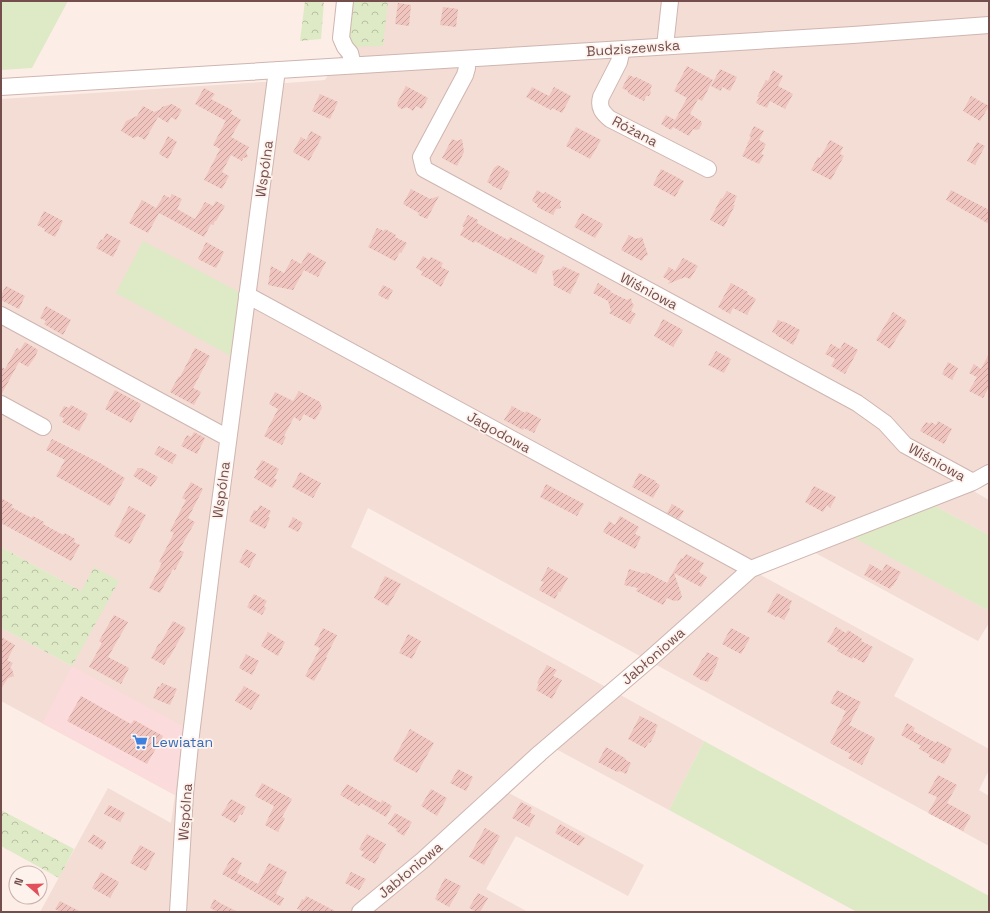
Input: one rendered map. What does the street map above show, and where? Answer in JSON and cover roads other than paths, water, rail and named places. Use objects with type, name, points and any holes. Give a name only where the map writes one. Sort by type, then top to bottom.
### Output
[{"type":"street","points":[[345,1],[341,38],[344,47],[350,53],[353,65]]},
{"type":"street","points":[[665,46],[670,1]]},
{"type":"street","name":"Budziszewska","points":[[1,87],[989,26]]},
{"type":"street","name":"Różana","points":[[622,49],[620,62],[599,103],[604,114],[610,119],[708,169]]},
{"type":"street","name":"Wiśniowa","points":[[467,59],[465,75],[421,157],[424,169],[857,403],[885,423],[905,445],[974,482]]},
{"type":"street","name":"Wspólna","points":[[178,912],[185,794],[191,742],[228,438],[277,70]]},
{"type":"street","name":"Jagodowa","points":[[247,295],[751,569]]},
{"type":"street","points":[[1,315],[228,438]]},
{"type":"street","points":[[1,404],[42,427]]},
{"type":"street","name":"Jabłoniowa","points":[[360,912],[423,860],[540,754],[751,569],[974,482],[989,473]]},
{"type":"place","name":"Lewiatan","points":[[140,742]]}]
